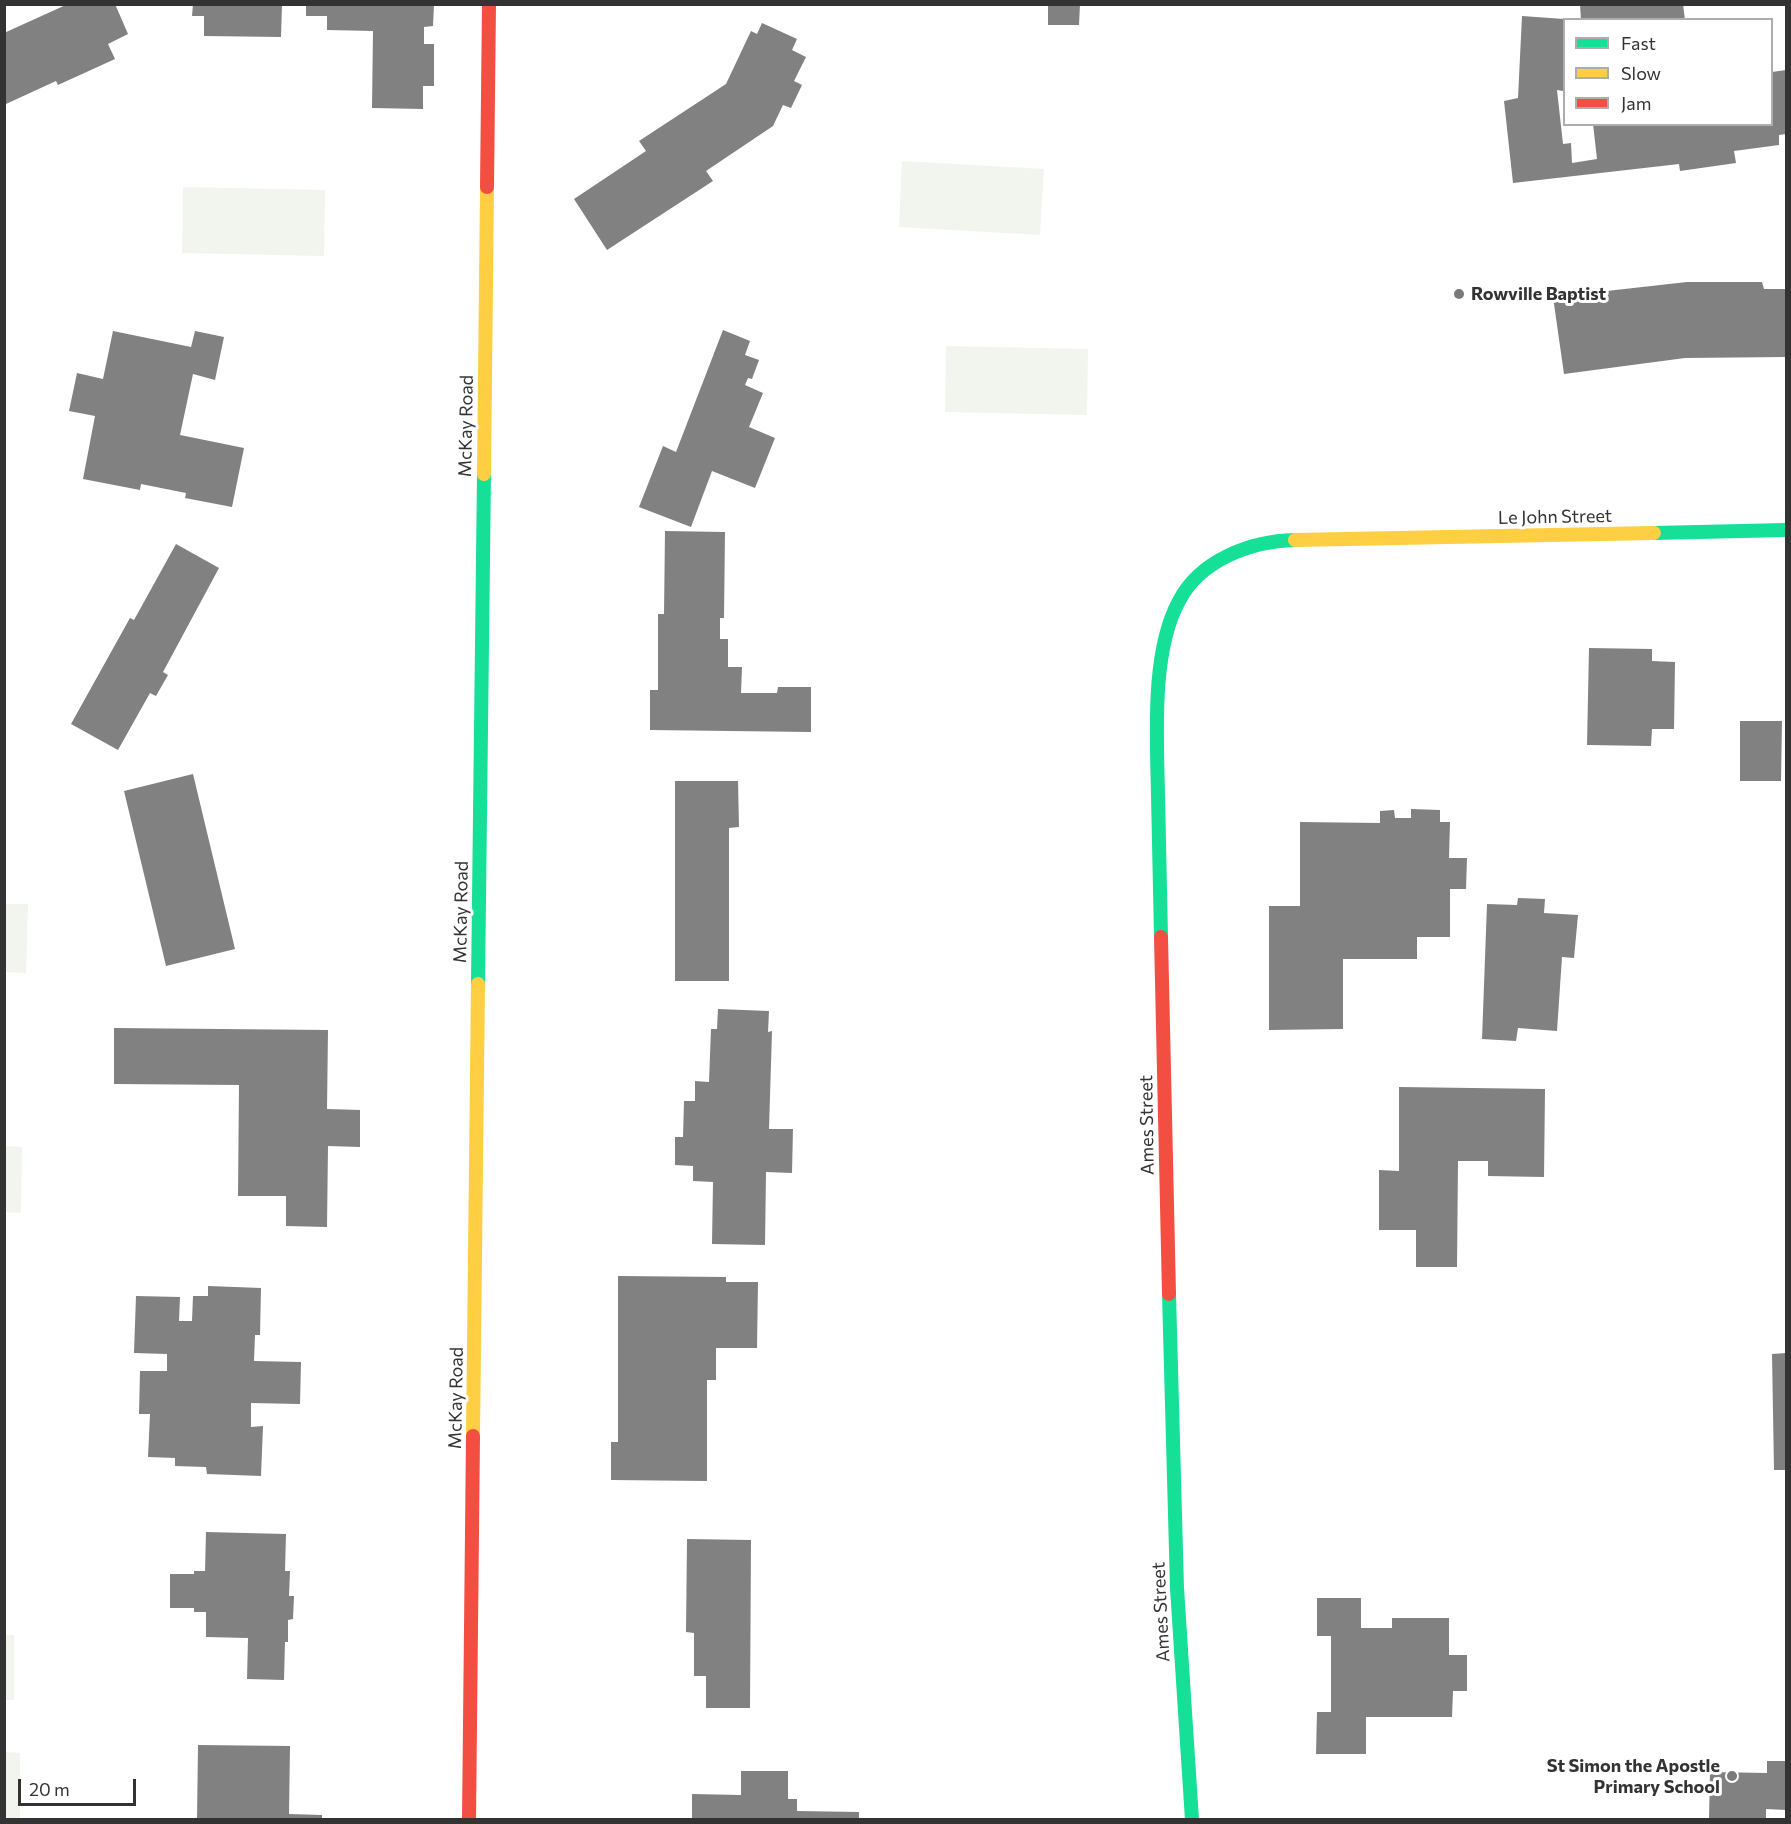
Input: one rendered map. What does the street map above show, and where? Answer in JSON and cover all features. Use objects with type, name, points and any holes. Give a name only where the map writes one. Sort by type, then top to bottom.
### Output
[{"type":"street","name":"McKay Road","points":[[469,1820],[489,4]]},
{"type":"street","name":"Le John Street","points":[[1325,540],[1786,530]]},
{"type":"street","name":"Ames Street","points":[[1192,1820],[1177,1588],[1168,1292],[1157,735],[1163,647],[1172,612],[1188,585],[1210,564],[1242,550],[1284,540],[1325,540]]},
{"type":"shaded area","points":[[902,161],[1044,169],[1040,235],[899,227]]},
{"type":"shaded area","points":[[183,187],[325,190],[324,256],[182,253]]},
{"type":"shaded area","points":[[946,346],[1088,349],[1087,415],[945,412]]},
{"type":"shaded area","points":[[5,904],[28,904],[26,973],[5,972]]},
{"type":"shaded area","points":[[5,1146],[22,1147],[21,1213],[5,1212]]},
{"type":"shaded area","points":[[5,1635],[14,1635],[14,1700],[5,1700]]},
{"type":"shaded area","points":[[5,1752],[20,1753],[20,1819],[5,1819]]},
{"type":"building","points":[[68,4],[115,4],[128,34],[108,44],[115,59],[58,85],[56,81],[6,104],[4,33]]},
{"type":"building","points":[[193,4],[282,4],[281,37],[204,36],[204,16],[192,16]]},
{"type":"building","points":[[306,4],[434,4],[433,26],[424,27],[424,44],[434,44],[434,86],[423,86],[423,109],[372,108],[373,31],[327,30],[327,16],[306,16]]},
{"type":"building","points":[[1048,4],[1080,4],[1079,25],[1048,25]]},
{"type":"building","points":[[1580,4],[1683,4],[1685,18],[1581,18]]},
{"type":"building","points":[[1522,16],[1563,19],[1563,91],[1557,90],[1563,144],[1571,143],[1572,163],[1597,159],[1593,126],[1773,126],[1773,72],[1786,70],[1786,134],[1779,135],[1779,145],[1734,151],[1736,163],[1680,171],[1679,164],[1513,183],[1504,101],[1518,98]]},
{"type":"building","points":[[762,23],[797,39],[792,50],[806,57],[794,81],[802,85],[791,108],[783,105],[773,126],[706,171],[713,181],[607,250],[574,199],[646,151],[639,141],[726,84],[751,31],[757,34]]},
{"type":"building","points":[[1687,282],[1762,282],[1764,289],[1786,289],[1786,357],[1685,358],[1564,374],[1553,297]]},
{"type":"building","points":[[723,330],[750,341],[745,355],[759,360],[752,379],[748,378],[745,385],[763,393],[749,427],[775,438],[755,488],[712,471],[691,527],[639,507],[663,446],[676,452]]},
{"type":"building","points":[[113,331],[191,347],[195,331],[224,337],[215,380],[193,374],[180,435],[244,448],[232,507],[185,498],[186,493],[141,484],[140,490],[83,479],[95,416],[69,411],[77,373],[103,379]]},
{"type":"building","points":[[665,531],[725,532],[724,618],[720,618],[720,639],[728,639],[728,667],[742,667],[741,693],[777,693],[778,687],[811,687],[811,732],[650,730],[650,690],[658,690],[658,614],[664,614]]},
{"type":"building","points":[[176,544],[219,568],[163,672],[168,675],[156,696],[150,693],[118,750],[71,724],[130,618],[134,620]]},
{"type":"building","points":[[1589,648],[1652,649],[1652,661],[1675,662],[1674,729],[1652,729],[1651,746],[1587,745]]},
{"type":"building","points":[[1740,721],[1782,721],[1781,781],[1740,781]]},
{"type":"building","points":[[193,774],[235,949],[166,966],[124,791]]},
{"type":"building","points":[[675,781],[738,781],[739,827],[729,828],[729,981],[675,981]]},
{"type":"building","points":[[1411,809],[1440,810],[1440,822],[1450,822],[1449,858],[1467,858],[1466,889],[1450,889],[1450,937],[1417,937],[1417,959],[1343,959],[1343,1029],[1269,1030],[1269,906],[1300,906],[1300,822],[1380,823],[1380,811],[1394,810],[1395,818],[1411,818]]},
{"type":"building","points":[[1518,898],[1545,899],[1544,913],[1578,915],[1574,958],[1562,957],[1557,1031],[1518,1028],[1516,1041],[1482,1039],[1487,904],[1517,905]]},
{"type":"building","points":[[718,1009],[769,1011],[768,1032],[772,1031],[769,1129],[793,1129],[792,1173],[766,1172],[765,1245],[712,1244],[713,1182],[693,1181],[693,1166],[675,1165],[675,1137],[683,1137],[684,1101],[695,1101],[695,1081],[709,1082],[711,1029],[717,1029]]},
{"type":"building","points":[[114,1028],[328,1030],[327,1109],[360,1110],[360,1147],[328,1146],[327,1227],[286,1226],[286,1196],[238,1196],[239,1085],[114,1084]]},
{"type":"building","points":[[1399,1087],[1545,1089],[1544,1177],[1488,1176],[1488,1161],[1458,1161],[1457,1267],[1416,1267],[1416,1230],[1379,1230],[1379,1170],[1399,1171]]},
{"type":"building","points":[[618,1276],[726,1277],[726,1282],[758,1282],[757,1348],[716,1348],[716,1380],[707,1380],[707,1481],[611,1480],[611,1442],[618,1442]]},
{"type":"building","points":[[208,1286],[261,1288],[260,1335],[255,1335],[254,1361],[301,1362],[300,1404],[251,1403],[251,1427],[263,1426],[261,1476],[207,1474],[206,1467],[175,1466],[175,1458],[148,1457],[150,1414],[139,1414],[140,1371],[167,1371],[167,1354],[134,1353],[136,1296],[180,1297],[179,1321],[192,1321],[193,1296],[208,1296]]},
{"type":"building","points":[[1786,1353],[1786,1470],[1774,1470],[1772,1354]]},
{"type":"building","points":[[206,1532],[286,1534],[285,1571],[290,1571],[289,1596],[294,1596],[293,1619],[288,1620],[288,1642],[285,1642],[284,1680],[247,1679],[248,1638],[206,1637],[206,1612],[194,1612],[194,1608],[170,1608],[170,1574],[194,1574],[194,1571],[205,1571]]},
{"type":"building","points":[[687,1539],[751,1540],[750,1708],[706,1708],[706,1676],[694,1676],[694,1633],[686,1632]]},
{"type":"building","points":[[1317,1598],[1361,1598],[1361,1628],[1392,1628],[1392,1618],[1449,1618],[1449,1655],[1467,1655],[1467,1691],[1453,1691],[1452,1717],[1366,1717],[1366,1754],[1316,1754],[1317,1712],[1331,1712],[1331,1636],[1317,1636]]},
{"type":"building","points":[[198,1745],[290,1746],[289,1814],[322,1815],[322,1820],[197,1820]]},
{"type":"building","points":[[1767,1761],[1786,1761],[1786,1810],[1766,1809],[1766,1820],[1709,1820],[1710,1772],[1767,1773]]},
{"type":"building","points":[[741,1771],[788,1771],[788,1799],[797,1799],[797,1811],[859,1812],[859,1820],[692,1820],[692,1794],[741,1795]]},
{"type":"traffic: fast","points":[[478,984],[484,474]]},
{"type":"traffic: fast","points":[[1654,533],[1786,530]]},
{"type":"traffic: fast","points":[[1161,937],[1157,722],[1160,670],[1170,622],[1188,587],[1213,564],[1244,549],[1261,544],[1295,540]]},
{"type":"traffic: fast","points":[[1169,1294],[1177,1588],[1192,1820]]},
{"type":"traffic: slow","points":[[484,474],[487,187]]},
{"type":"traffic: slow","points":[[1295,540],[1654,533]]},
{"type":"traffic: slow","points":[[473,1436],[478,984]]},
{"type":"traffic: jam","points":[[487,187],[489,4]]},
{"type":"traffic: jam","points":[[1161,937],[1169,1294]]},
{"type":"traffic: jam","points":[[469,1820],[473,1436]]},
{"type":"place","name":"Rowville Baptist","points":[[1459,294]]},
{"type":"place","name":"St Simon the Apostle Primary School","points":[[1732,1776]]}]
